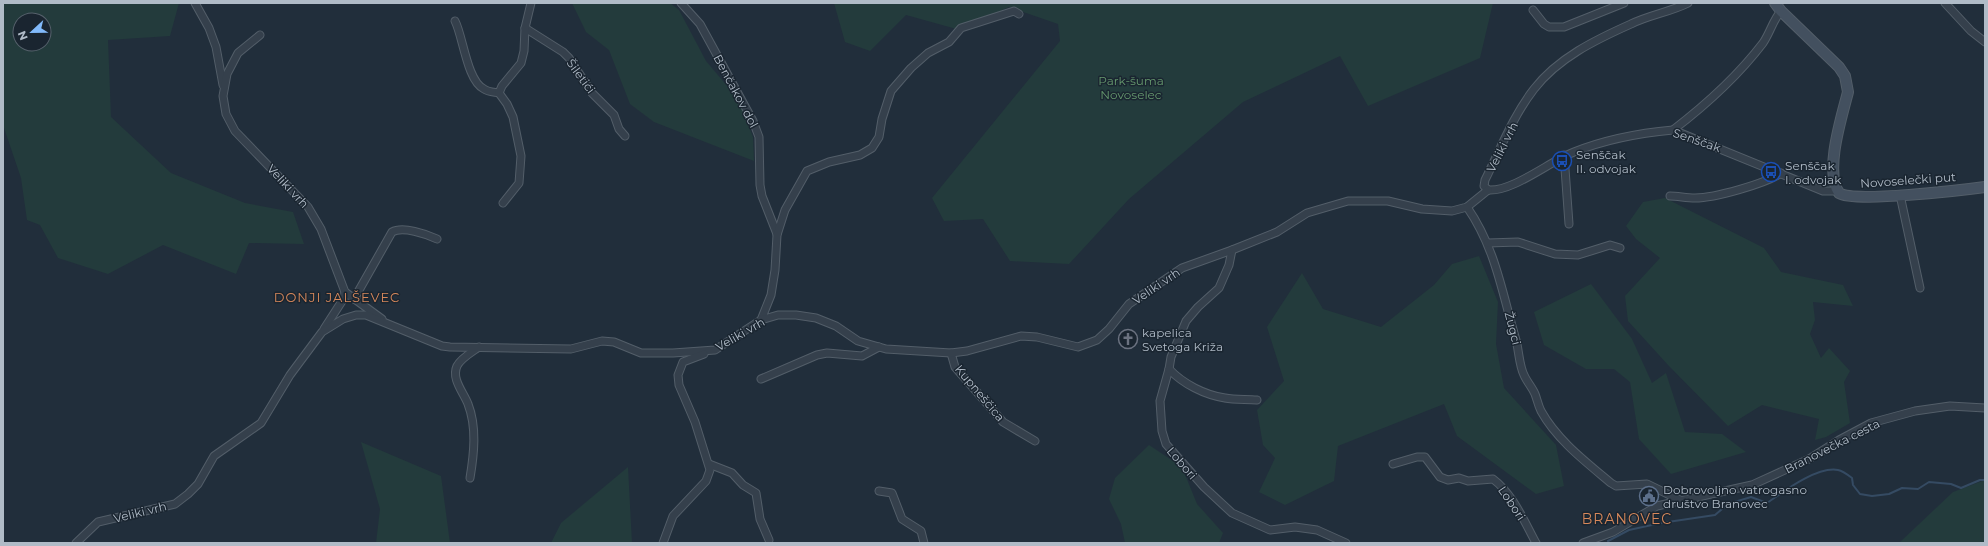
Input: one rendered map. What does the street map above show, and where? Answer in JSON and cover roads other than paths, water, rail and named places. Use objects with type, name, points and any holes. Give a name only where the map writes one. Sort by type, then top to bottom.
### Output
[{"type":"street","name":"Veliki vrh","points":[[195,3],[209,28],[216,47],[224,88]]},
{"type":"street","points":[[499,93],[502,86],[521,63],[524,51],[525,28],[531,3]]},
{"type":"street","name":"Benčakov dol","points":[[681,3],[700,24],[753,121],[759,137],[760,185],[762,196],[777,235]]},
{"type":"street","points":[[1533,10],[1544,24],[1558,27],[1624,3]]},
{"type":"street","name":"Veliki vrh","points":[[322,332],[343,319],[356,315],[366,316],[442,346],[571,349],[602,341],[614,342],[641,353],[673,353],[715,350],[761,320],[778,315],[796,315],[816,318],[836,326],[858,341],[886,349],[951,353],[966,351],[1021,336],[1037,337],[1074,347],[1085,346],[1097,340],[1110,329],[1129,304],[1182,268],[1277,232],[1307,212],[1348,200],[1388,201],[1422,209],[1452,211],[1467,207],[1488,190],[1484,186],[1485,180],[1523,105],[1534,88],[1558,65],[1582,47],[1626,26],[1688,3]]},
{"type":"street","points":[[1946,3],[1971,31],[1985,42]]},
{"type":"street","points":[[1673,130],[1700,109],[1747,64],[1764,41],[1778,7],[1839,66],[1848,84],[1848,92],[1834,150],[1837,191]]},
{"type":"street","points":[[761,320],[771,295],[775,270],[777,235],[785,210],[807,171],[829,162],[860,155],[872,148],[879,137],[882,119],[891,91],[911,68],[928,53],[949,42],[961,28],[1014,11],[1019,14]]},
{"type":"street","points":[[454,21],[465,57],[474,78],[482,89],[499,93],[507,104],[513,117],[521,156],[519,183],[503,203]]},
{"type":"street","name":"Šiletići","points":[[525,28],[570,58],[592,93],[614,115],[619,129],[625,136]]},
{"type":"street","name":"Veliki vrh","points":[[76,543],[98,522],[174,504],[188,494],[198,484],[214,456],[261,423],[290,376],[322,332],[344,298],[345,292],[321,229],[308,207],[235,131],[226,114],[223,96],[227,74],[238,53],[260,35]]},
{"type":"street","name":"Senščak","points":[[1488,190],[1494,191],[1517,182],[1564,155],[1590,146],[1656,131],[1673,130],[1823,191],[1837,191]]},
{"type":"street","points":[[1564,155],[1569,224]]},
{"type":"street","points":[[1670,196],[1695,198],[1741,189],[1781,173]]},
{"type":"street","name":"Novoselečki put","points":[[1837,191],[1841,195],[1851,196],[1900,195],[1985,187]]},
{"type":"street","points":[[1900,195],[1920,288]]},
{"type":"street","name":"Žugci","points":[[1467,207],[1484,233],[1488,244],[1503,287],[1521,367],[1541,411],[1571,448],[1611,483],[1616,486],[1647,484],[1682,501]]},
{"type":"street","points":[[354,298],[392,232],[396,230],[420,232],[437,239]]},
{"type":"street","points":[[1488,244],[1518,242],[1555,254],[1567,255],[1578,255],[1610,245],[1620,248]]},
{"type":"street","name":"Lobori","points":[[1232,250],[1229,265],[1219,288],[1198,307],[1186,321],[1171,357],[1169,370],[1160,400],[1162,431],[1166,444],[1220,503],[1237,516],[1270,530],[1295,527],[1317,530],[1346,543]]},
{"type":"street","name":"Veliki vrh","points":[[345,292],[391,326]]},
{"type":"street","points":[[470,478],[474,454],[473,420],[468,403],[458,384],[456,374],[458,366],[479,347]]},
{"type":"street","points":[[761,379],[817,355],[827,353],[862,356],[879,347]]},
{"type":"street","points":[[663,543],[673,516],[706,481],[710,470],[695,422],[679,385],[678,375],[683,362],[715,350]]},
{"type":"street","name":"Kupneščica","points":[[951,353],[955,367],[1003,422],[1035,441]]},
{"type":"street","points":[[1169,370],[1186,384],[1206,392],[1225,398],[1257,400]]},
{"type":"street","name":"Branovečka cesta","points":[[1583,543],[1604,539],[1657,506],[1752,485],[1809,459],[1839,440],[1871,423],[1914,411],[1950,406],[1985,408]]},
{"type":"street","name":"Lobori","points":[[1393,464],[1417,457],[1425,457],[1440,476],[1448,480],[1459,478],[1468,480],[1493,479],[1499,484],[1521,514],[1536,543]]},
{"type":"street","points":[[709,464],[732,473],[743,485],[756,493],[758,496],[760,518],[769,540]]},
{"type":"street","points":[[878,491],[892,493],[902,519],[921,531],[924,543]]},
{"type":"waterway","points":[[1608,541],[1629,530],[1661,523],[1715,515],[1728,504],[1751,497],[1767,503],[1801,481],[1820,472],[1830,470],[1842,471],[1852,478],[1853,485],[1860,494],[1872,496],[1889,494],[1902,488],[1918,489],[1929,482],[1951,484],[1961,488],[1980,480],[1985,480]]},
{"type":"place","name":"Senščak II. odvojak","points":[[1562,161]]},
{"type":"place","name":"Senščak I. odvojak","points":[[1771,172]]},
{"type":"place","name":"kapelica Svetoga Križa","points":[[1128,339]]},
{"type":"place","name":"Dobrovoljno vatrogasno društvo Branovec","points":[[1649,496]]},
{"type":"district","name":"DONJI JALŠEVEC","points":[[337,297]]},
{"type":"district","name":"BRANOVEC","points":[[1627,519]]},
{"type":"park label","name":"Park-šuma Novoselec","points":[[1131,87]]}]
